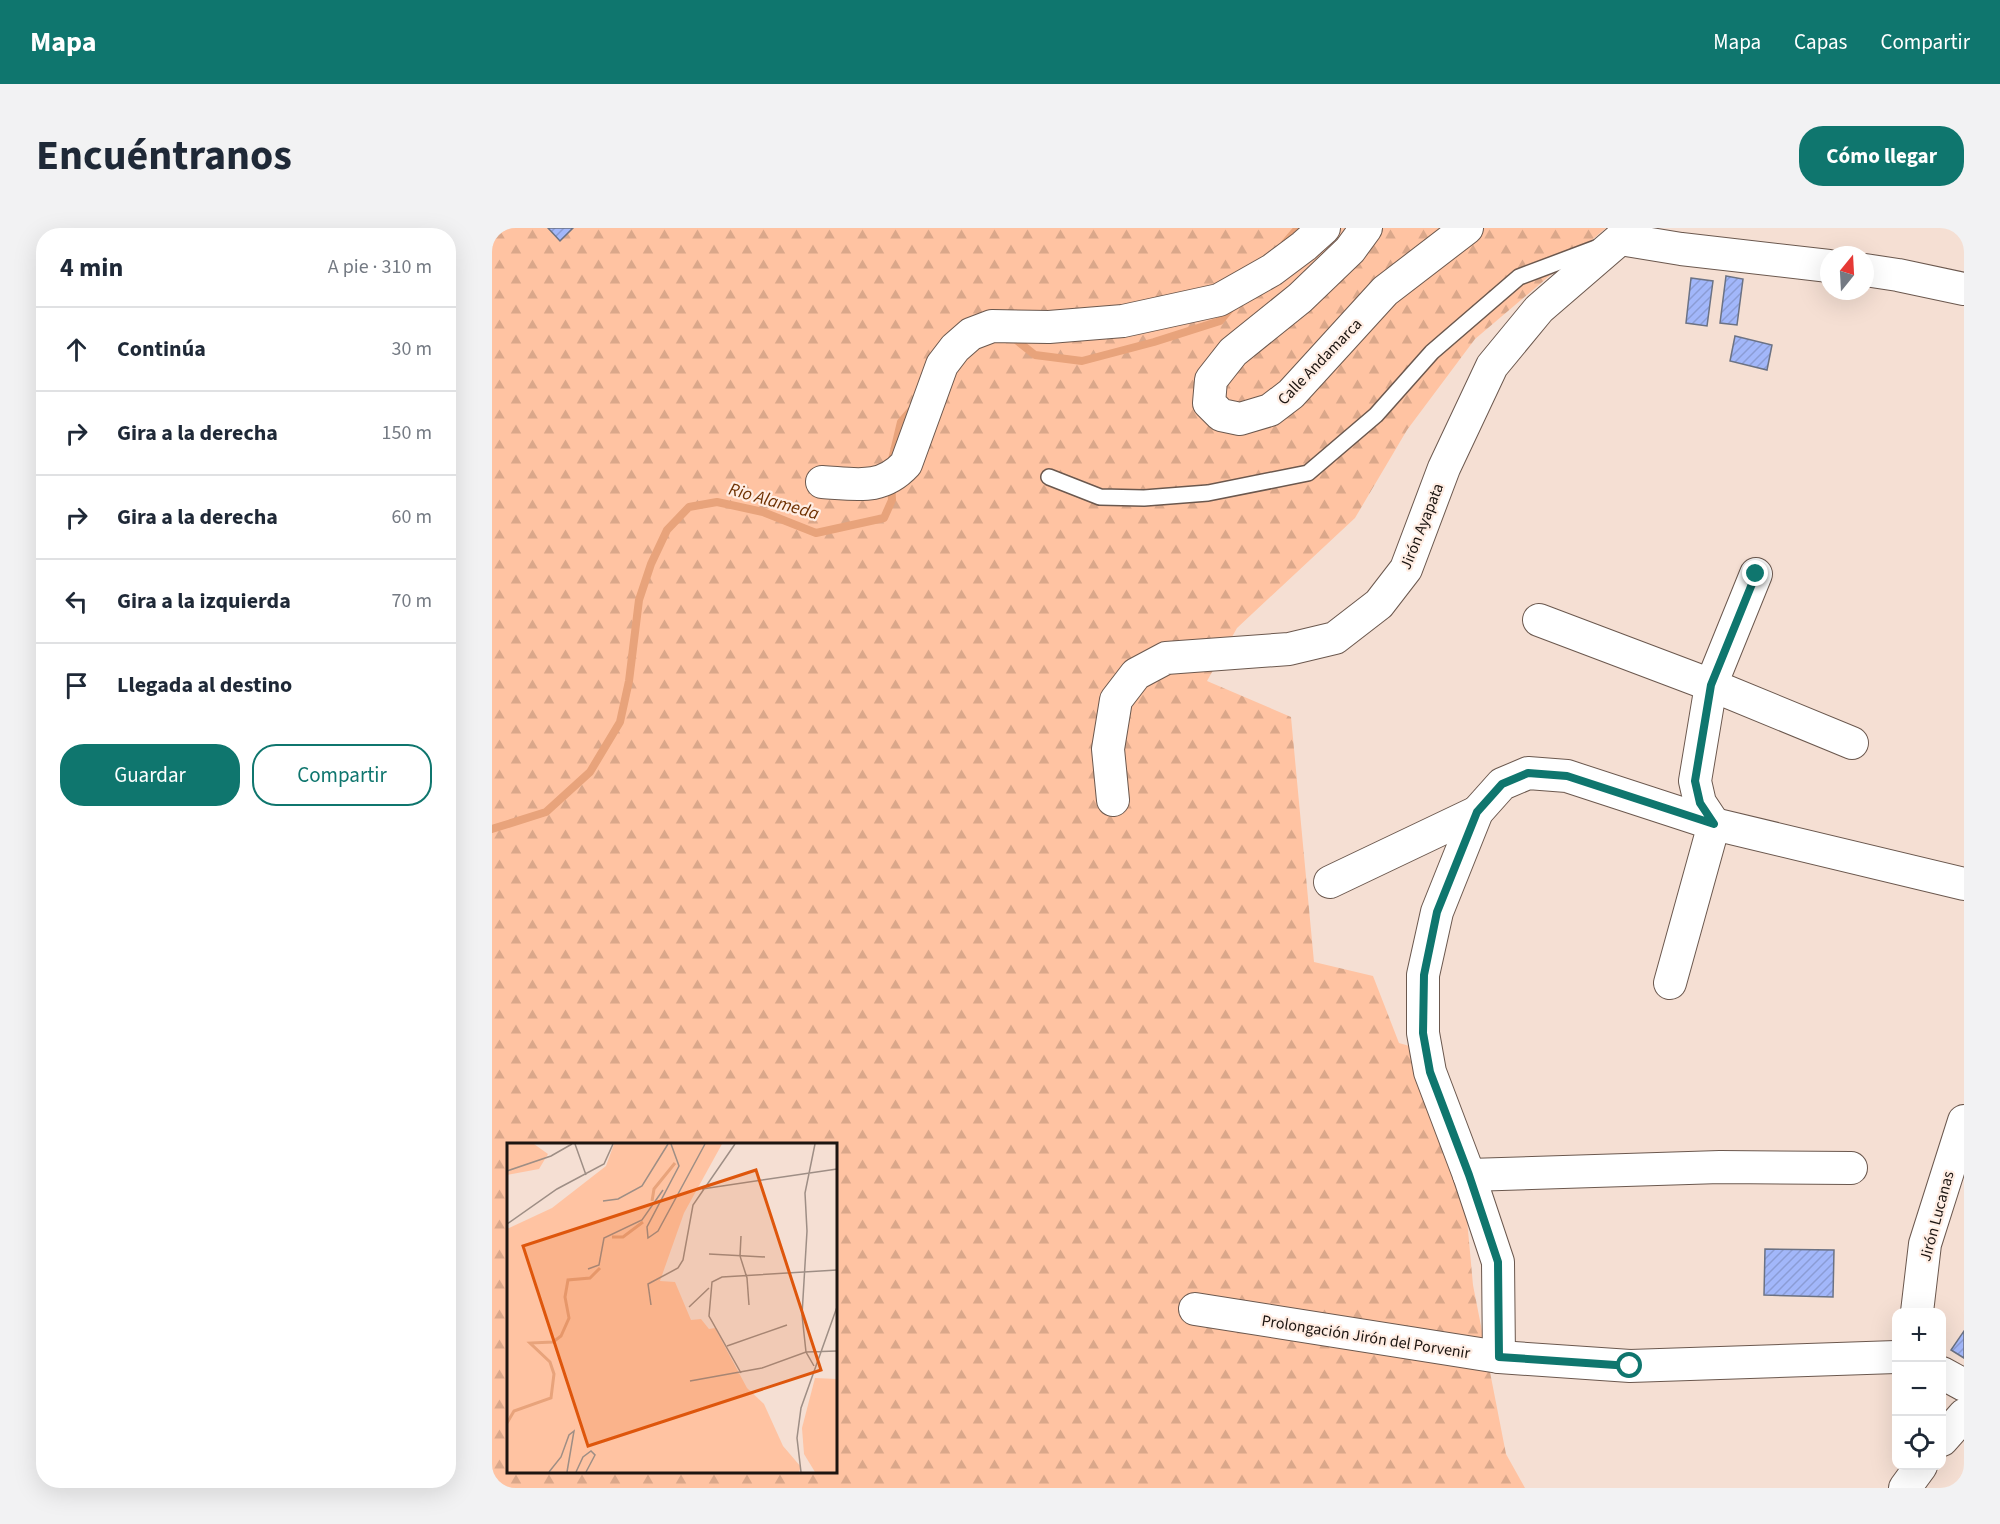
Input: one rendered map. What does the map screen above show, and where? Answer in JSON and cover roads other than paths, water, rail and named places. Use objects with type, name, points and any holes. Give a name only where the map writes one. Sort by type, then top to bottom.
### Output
[{"type":"street","points":[[822,482],[866,485],[879,483],[895,476],[906,464],[942,364],[971,334],[992,326],[1049,327],[1123,321],[1219,300],[1272,270],[1324,228]]},
{"type":"street","name":"Calle Andamarca","points":[[1366,228],[1350,250],[1300,298],[1233,352],[1211,380],[1209,403],[1221,415],[1240,419],[1270,410],[1291,394],[1385,291],[1467,228]]},
{"type":"street","points":[[1628,233],[1681,249],[1820,265]]},
{"type":"street","name":"Jirón Ayapata","points":[[1113,800],[1108,749],[1116,700],[1136,674],[1166,658],[1289,650],[1335,638],[1379,604],[1406,569],[1444,468],[1492,366],[1539,309],[1628,233]]},
{"type":"street","points":[[1874,271],[1964,289]]},
{"type":"street","points":[[1670,983],[1714,824],[1700,803],[1695,781],[1711,685],[1756,574]]},
{"type":"street","points":[[1539,620],[1711,685],[1852,743]]},
{"type":"street","points":[[1499,1357],[1498,1262],[1469,1175],[1430,1072],[1423,1033],[1424,975],[1437,912],[1477,812],[1502,784],[1528,773],[1567,776],[1714,824],[1964,884]]},
{"type":"street","points":[[1330,882],[1477,812]]},
{"type":"street","name":"Jirón Lucanas","points":[[1917,1308],[1925,1244],[1964,1121]]},
{"type":"street","points":[[1469,1175],[1720,1167],[1851,1168]]},
{"type":"street","name":"Prolongación Jirón del Porvenir","points":[[1195,1309],[1499,1357],[1630,1366],[1892,1357]]},
{"type":"street","points":[[1946,1376],[1964,1385]]},
{"type":"street","points":[[1946,1435],[1964,1415]]},
{"type":"street","points":[[1905,1488],[1918,1470]]},
{"type":"lane","points":[[1049,477],[1100,497],[1144,498],[1208,493],[1308,473],[1376,415],[1432,352],[1519,277],[1628,233]]},
{"type":"waterway","name":"Rio Alameda","points":[[1285,243],[1298,228]]},
{"type":"waterway","name":"Rio Alameda","points":[[1010,339],[1015,339],[1035,355],[1082,361],[1220,321],[1231,308]]},
{"type":"waterway","name":"Rio Alameda","points":[[891,464],[901,422],[913,408]]},
{"type":"waterway","name":"Rio Alameda","points":[[492,829],[546,812],[590,772],[620,722],[629,681],[639,600],[651,564],[667,530],[689,507],[717,502],[763,512],[816,533],[884,518],[892,500],[891,483]]}]
